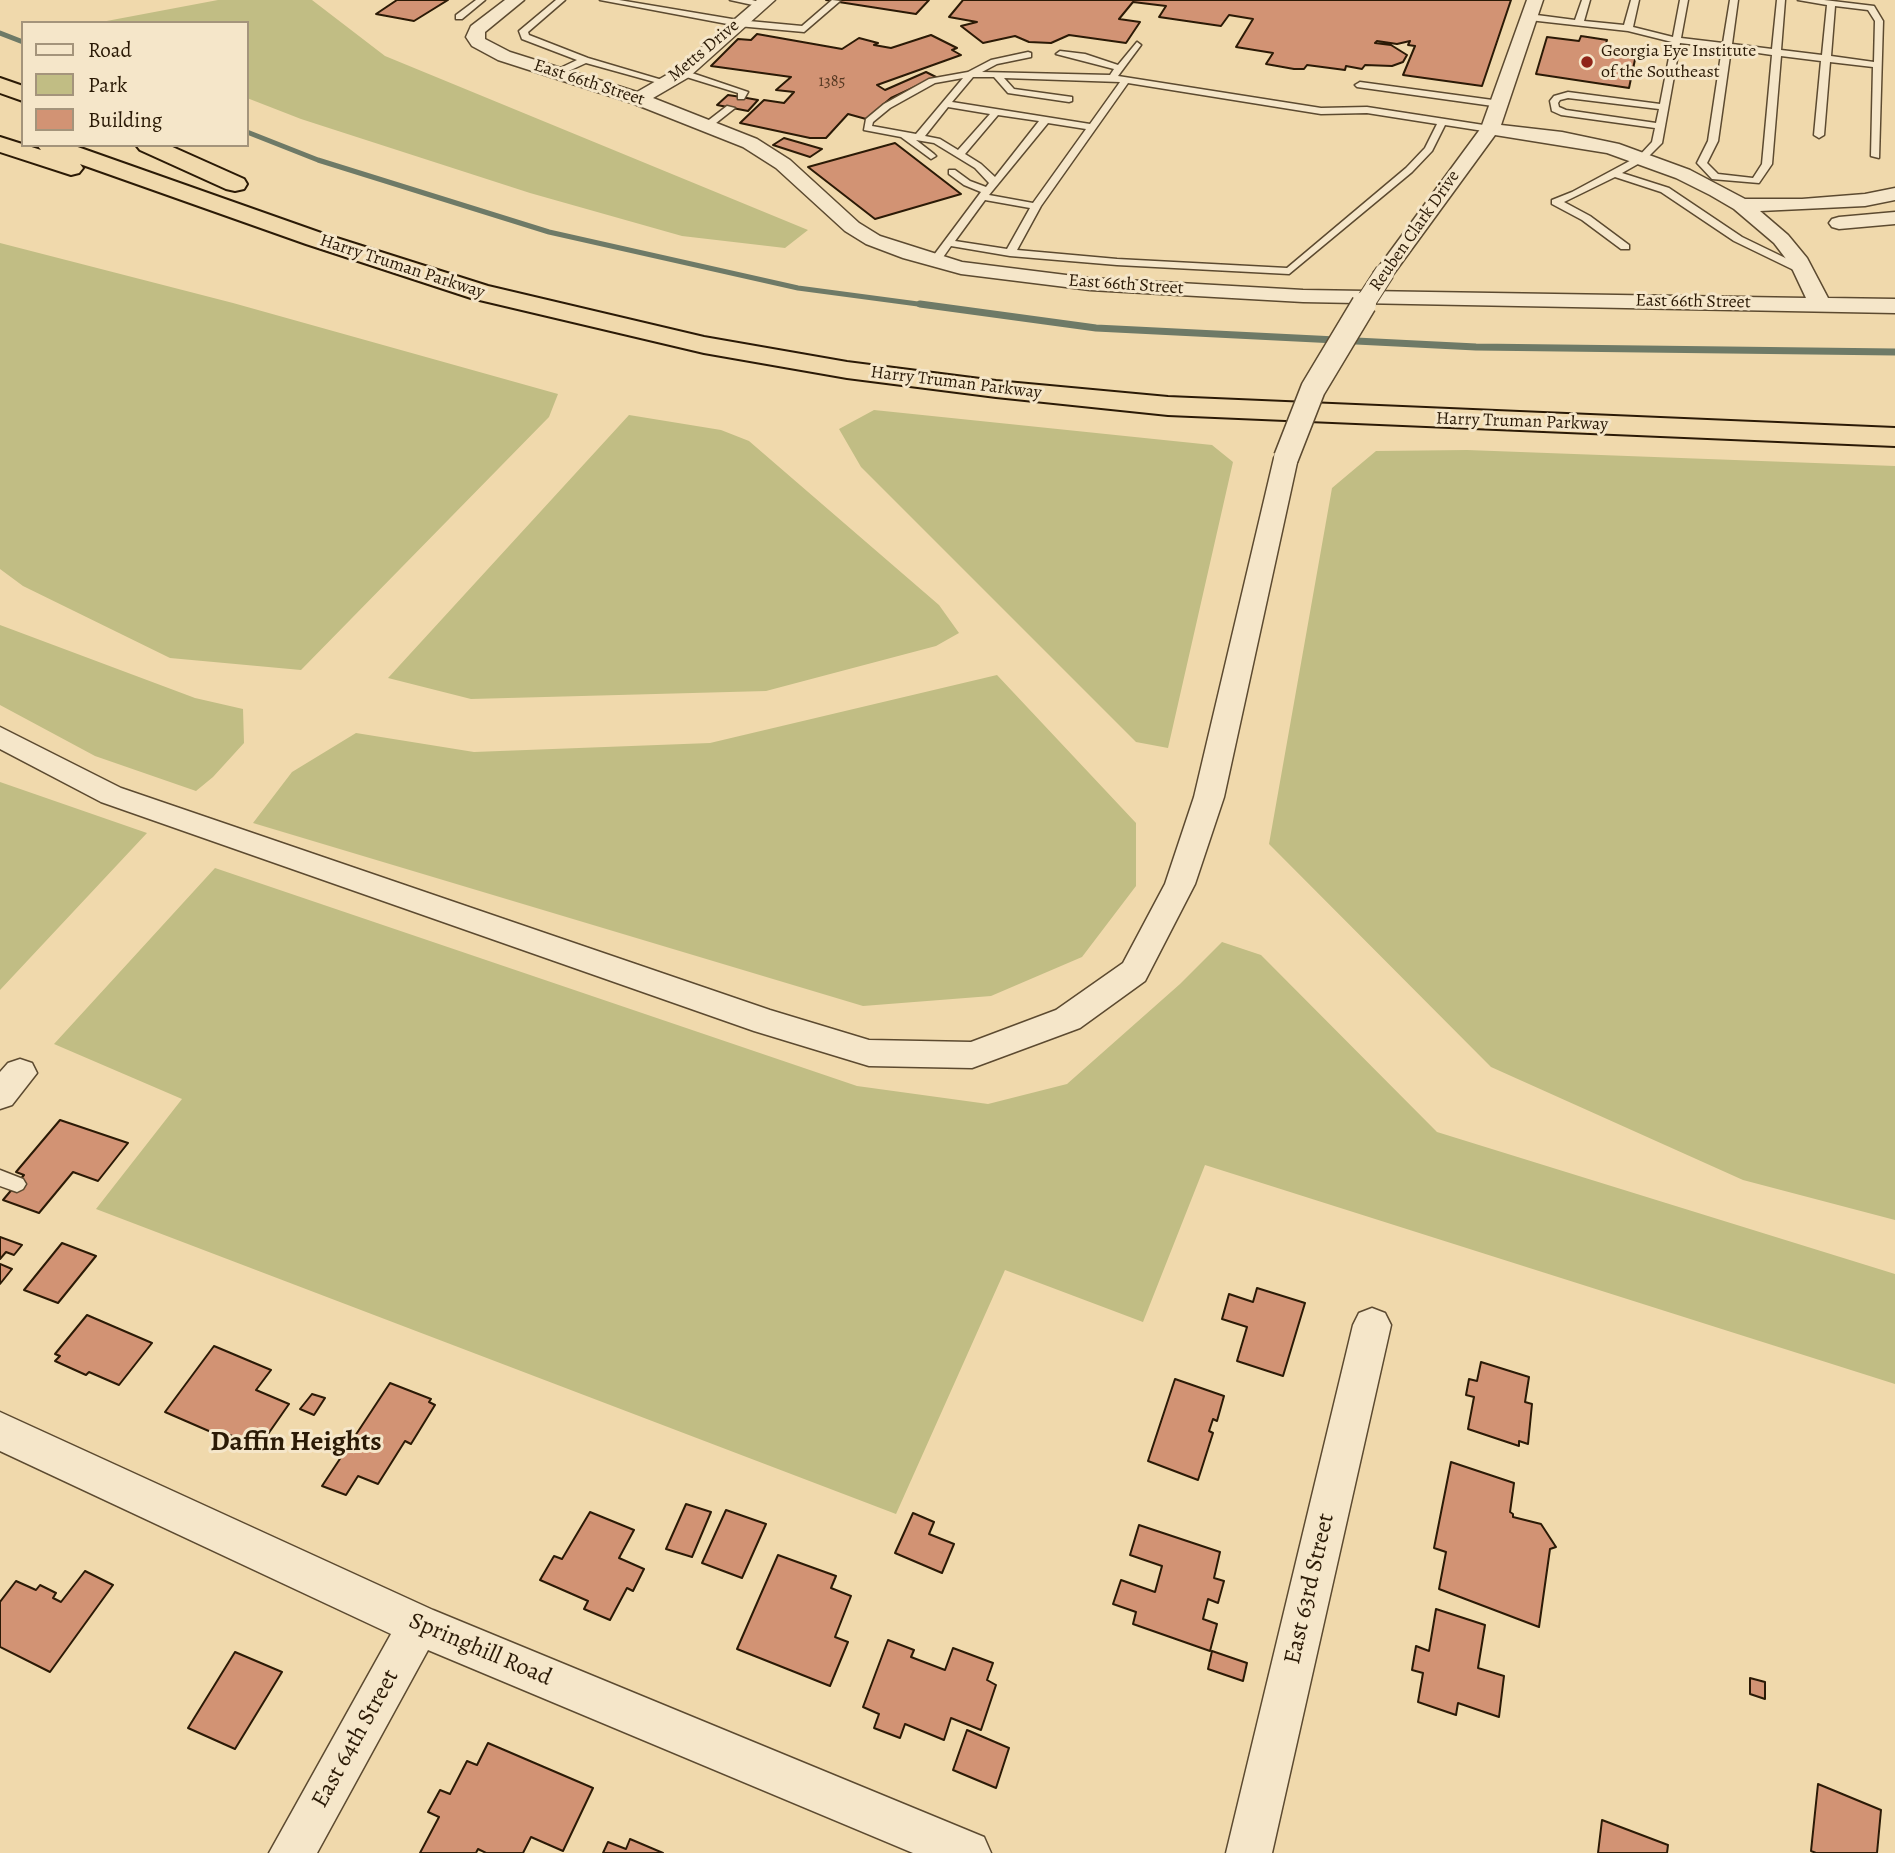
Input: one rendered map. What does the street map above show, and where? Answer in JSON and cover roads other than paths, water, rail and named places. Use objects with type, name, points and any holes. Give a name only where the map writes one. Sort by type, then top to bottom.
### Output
[{"type":"highway","points":[[0,85],[21,93]]},
{"type":"highway","points":[[0,103],[21,109]]},
{"type":"highway","points":[[0,128],[21,135]]},
{"type":"highway","points":[[0,144],[275,239],[389,272],[573,316]]},
{"type":"highway","name":"Harry Truman Parkway","points":[[55,147],[396,266],[573,316],[704,345],[847,370],[1081,398],[1281,412],[1895,437]]},
{"type":"highway","points":[[130,147],[247,188],[153,147]]},
{"type":"highway","name":"Harry Truman Parkway","points":[[358,226],[447,255]]},
{"type":"highway","name":"Harry Truman Parkway","points":[[506,272],[722,323],[848,344],[1005,364],[1169,380],[1770,406]]},
{"type":"street","points":[[484,24],[516,0]]},
{"type":"street","name":"Metts Drive","points":[[639,99],[682,73],[764,2]]},
{"type":"street","name":"Reuben Clark Drive","points":[[0,737],[111,795],[766,1022],[869,1053],[972,1055],[1068,1019],[1134,972],[1180,884],[1209,797],[1286,458],[1313,389],[1337,345],[1385,272],[1490,129],[1532,8]]},
{"type":"street","name":"East 66th Street","points":[[484,24],[476,32],[478,43],[503,56],[639,99],[750,143],[783,163],[852,227],[873,240],[935,261],[974,270],[1090,284],[1303,296],[1895,306]]},
{"type":"street","points":[[1490,129],[1562,138],[1642,158],[1683,174],[1741,205],[1781,239],[1804,271],[1820,304]]},
{"type":"street","points":[[1741,205],[1802,205],[1866,200],[1895,194]]},
{"type":"street","points":[[1764,224],[1895,218]]},
{"type":"street","name":"East 63rd Street","points":[[1249,1853],[1372,1325]]},
{"type":"street","name":"Springhill Road","points":[[0,1431],[419,1625],[968,1853]]},
{"type":"street","name":"East 64th Street","points":[[292,1853],[419,1625]]},
{"type":"lane","points":[[481,0],[459,17],[484,24]]},
{"type":"lane","points":[[561,0],[523,31],[525,37],[585,60],[666,84]]},
{"type":"lane","points":[[604,0],[738,23],[804,29],[836,2]]},
{"type":"lane","points":[[734,0],[764,2]]},
{"type":"lane","points":[[1579,22],[1586,0]]},
{"type":"lane","points":[[1628,29],[1635,0]]},
{"type":"lane","points":[[1625,247],[1586,218],[1556,202],[1642,158],[1657,143],[1684,0]]},
{"type":"lane","points":[[1734,0],[1713,141],[1702,163],[1715,177],[1756,181],[1767,164],[1781,0]]},
{"type":"lane","points":[[1802,0],[1871,8],[1879,21],[1876,156]]},
{"type":"lane","points":[[1819,135],[1831,4]]},
{"type":"lane","points":[[1532,8],[1579,22],[1676,40],[1878,65]]},
{"type":"lane","points":[[1112,78],[1137,45]]},
{"type":"lane","points":[[1060,54],[1085,57],[1119,68]]},
{"type":"lane","points":[[919,137],[971,74],[994,62],[1028,55]]},
{"type":"lane","points":[[557,73],[585,60]]},
{"type":"lane","points":[[682,73],[743,92],[741,97]]},
{"type":"lane","points":[[995,183],[978,166],[937,141],[867,128],[869,121],[887,106],[932,80],[971,74],[1112,78],[1321,111],[1367,110],[1490,129]]},
{"type":"lane","points":[[998,75],[1011,91],[1069,99]]},
{"type":"lane","points":[[1010,253],[1036,206],[1125,80]]},
{"type":"lane","points":[[1360,85],[1500,104]]},
{"type":"lane","points":[[1660,126],[1563,113],[1555,109],[1553,103],[1568,95],[1664,107]]},
{"type":"lane","points":[[945,104],[1094,127]]},
{"type":"lane","points":[[708,125],[730,108]]},
{"type":"lane","points":[[959,155],[996,112]]},
{"type":"lane","points":[[935,261],[984,194],[1045,120]]},
{"type":"lane","points":[[949,243],[1010,253],[1289,271],[1409,170],[1429,149],[1442,122]]},
{"type":"lane","points":[[904,135],[931,156]]},
{"type":"lane","points":[[952,172],[984,194],[1036,206]]},
{"type":"lane","points":[[1614,173],[1665,190],[1738,239],[1804,271]]},
{"type":"waterway","points":[[0,33],[21,41]]},
{"type":"waterway","points":[[248,132],[318,160],[549,232],[798,288],[933,306]]},
{"type":"waterway","points":[[920,304],[1096,328],[1476,347],[1895,352]]},
{"type":"place","name":"Georgia Eye Institute of the Southeast","points":[[1587,62]]},
{"type":"district","name":"Daffin Heights","points":[[296,1443]]}]
